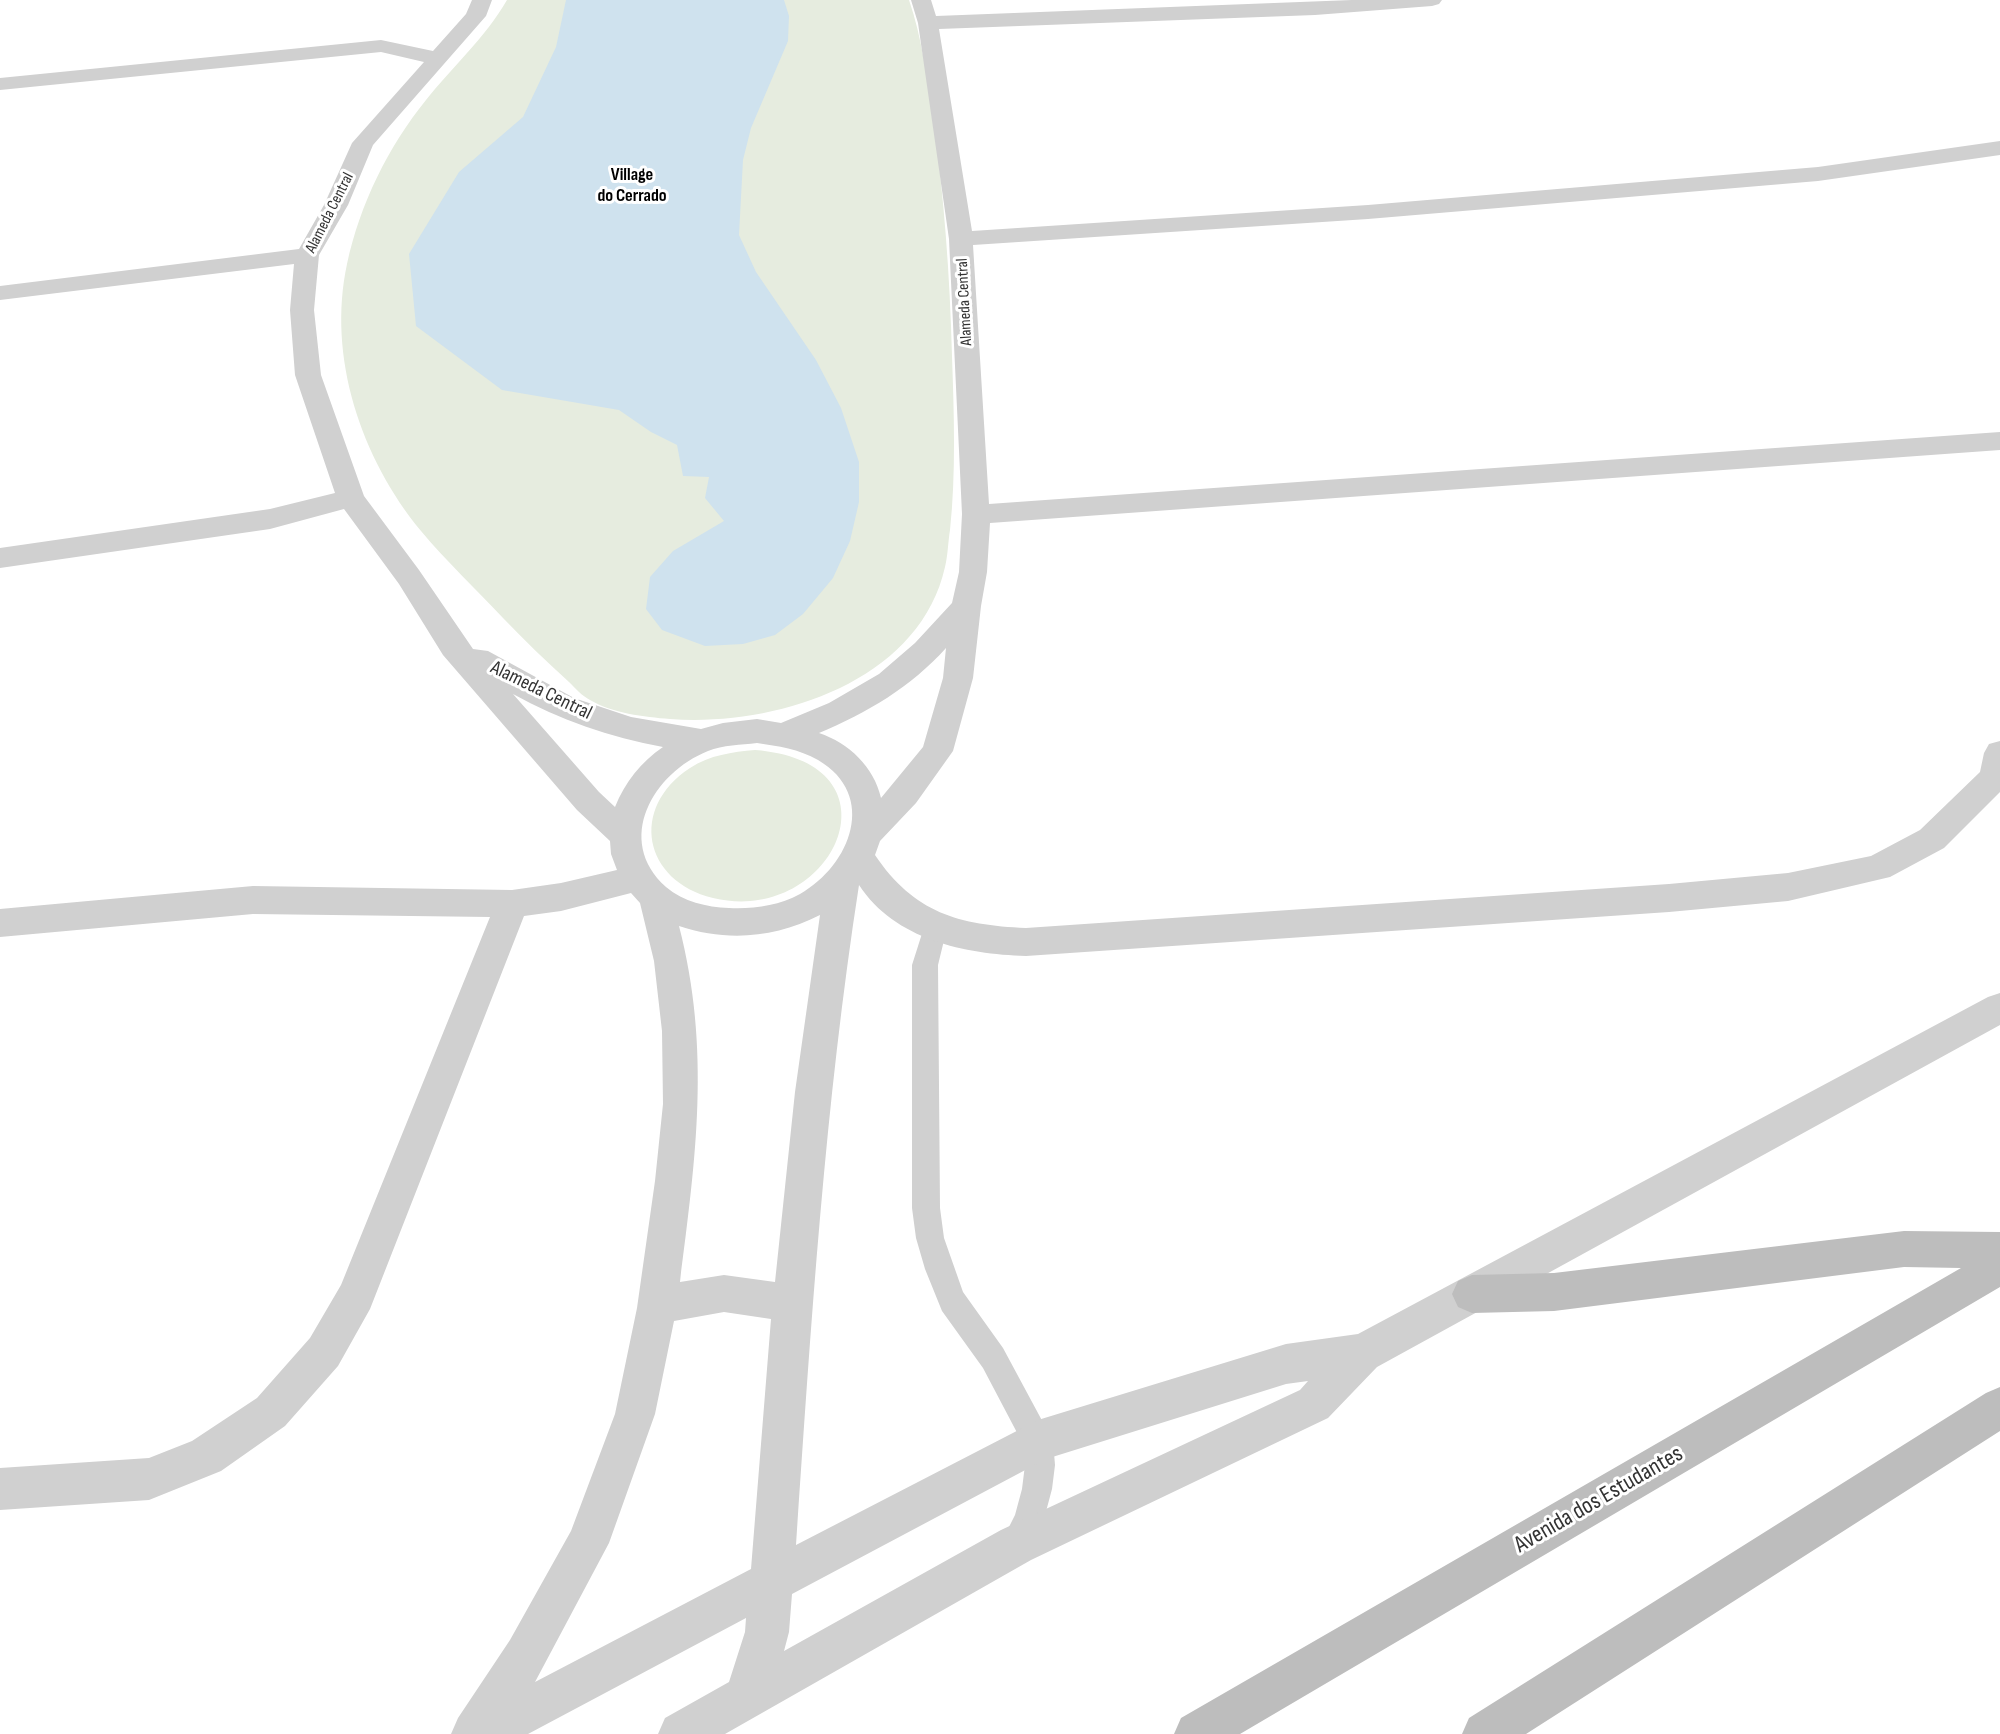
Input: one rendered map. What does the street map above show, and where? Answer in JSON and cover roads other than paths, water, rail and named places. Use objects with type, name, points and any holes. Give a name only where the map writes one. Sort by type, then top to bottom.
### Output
[{"type":"main road","points":[[1472,1294],[1554,1292],[1904,1249],[2000,1250]]},
{"type":"main road","name":"Avenida dos Estudantes","points":[[1197,1734],[2000,1266]]},
{"type":"main road","points":[[1485,1734],[2000,1407]]},
{"type":"street","name":"Alameda Central","points":[[482,0],[476,16],[436,58],[363,143],[336,205],[307,255],[302,310],[308,375],[351,498],[409,577],[454,647],[588,801],[624,834]]},
{"type":"street","points":[[924,11],[1315,9],[1432,0]]},
{"type":"street","name":"Alameda Central","points":[[646,888],[678,911],[706,920],[735,923],[766,920],[796,911],[822,897],[937,752],[958,678],[966,606],[973,572],[976,514],[961,239],[924,11]]},
{"type":"street","points":[[0,84],[381,46],[436,58]]},
{"type":"street","points":[[961,239],[1368,212],[1794,176],[2000,148]]},
{"type":"street","points":[[0,293],[307,255]]},
{"type":"street","points":[[976,514],[2000,441]]},
{"type":"street","points":[[0,558],[270,519],[351,498]]},
{"type":"street","name":"Alameda Central","points":[[785,734],[856,704],[891,682],[921,657],[966,606]]},
{"type":"street","name":"Alameda Central","points":[[454,647],[560,705],[594,718],[654,734],[702,741]]},
{"type":"street","points":[[474,1734],[526,1656],[588,1543],[635,1413],[657,1308],[674,1182],[681,1104],[680,1031],[672,961],[646,888],[627,857],[624,834],[628,811],[639,789],[677,753],[702,741],[729,734],[757,731],[785,734],[811,741],[833,753],[851,770],[862,789],[868,811],[827,977],[814,1072],[792,1306],[767,1632],[758,1665],[745,1698]]},
{"type":"street","points":[[856,857],[887,897],[908,914],[934,928],[963,937],[994,942],[1026,942],[1669,898],[1788,887],[1878,868],[1932,839],[1995,777],[2000,753]]},
{"type":"street","points":[[0,923],[253,900],[512,904],[646,888]]},
{"type":"street","points":[[0,1489],[149,1479],[206,1456],[270,1413],[324,1352],[356,1296],[512,904]]},
{"type":"street","points":[[681,1734],[1016,1545],[1314,1404],[1363,1353],[2000,1008]]},
{"type":"street","points":[[657,1308],[706,1294],[730,1292],[762,1297],[792,1306]]},
{"type":"street","points":[[482,1734],[1038,1441],[1286,1364],[1363,1353]]},
{"type":"lane","points":[[934,928],[925,965],[926,1208],[930,1238],[939,1269],[952,1300],[993,1358],[1038,1441],[1040,1465],[1037,1489],[1029,1519],[1016,1545]]},
{"type":"water","points":[[566,0],[784,0],[789,16],[788,41],[751,128],[743,160],[739,235],[756,272],[816,360],[841,408],[859,462],[859,502],[850,541],[833,578],[803,614],[775,635],[743,644],[705,646],[662,630],[646,609],[650,577],[673,551],[724,521],[705,498],[709,477],[683,476],[677,445],[651,432],[619,410],[502,390],[416,326],[409,254],[459,172],[523,117],[556,47]]},
{"type":"district","name":"Village do Cerrado","points":[[632,186]]}]
